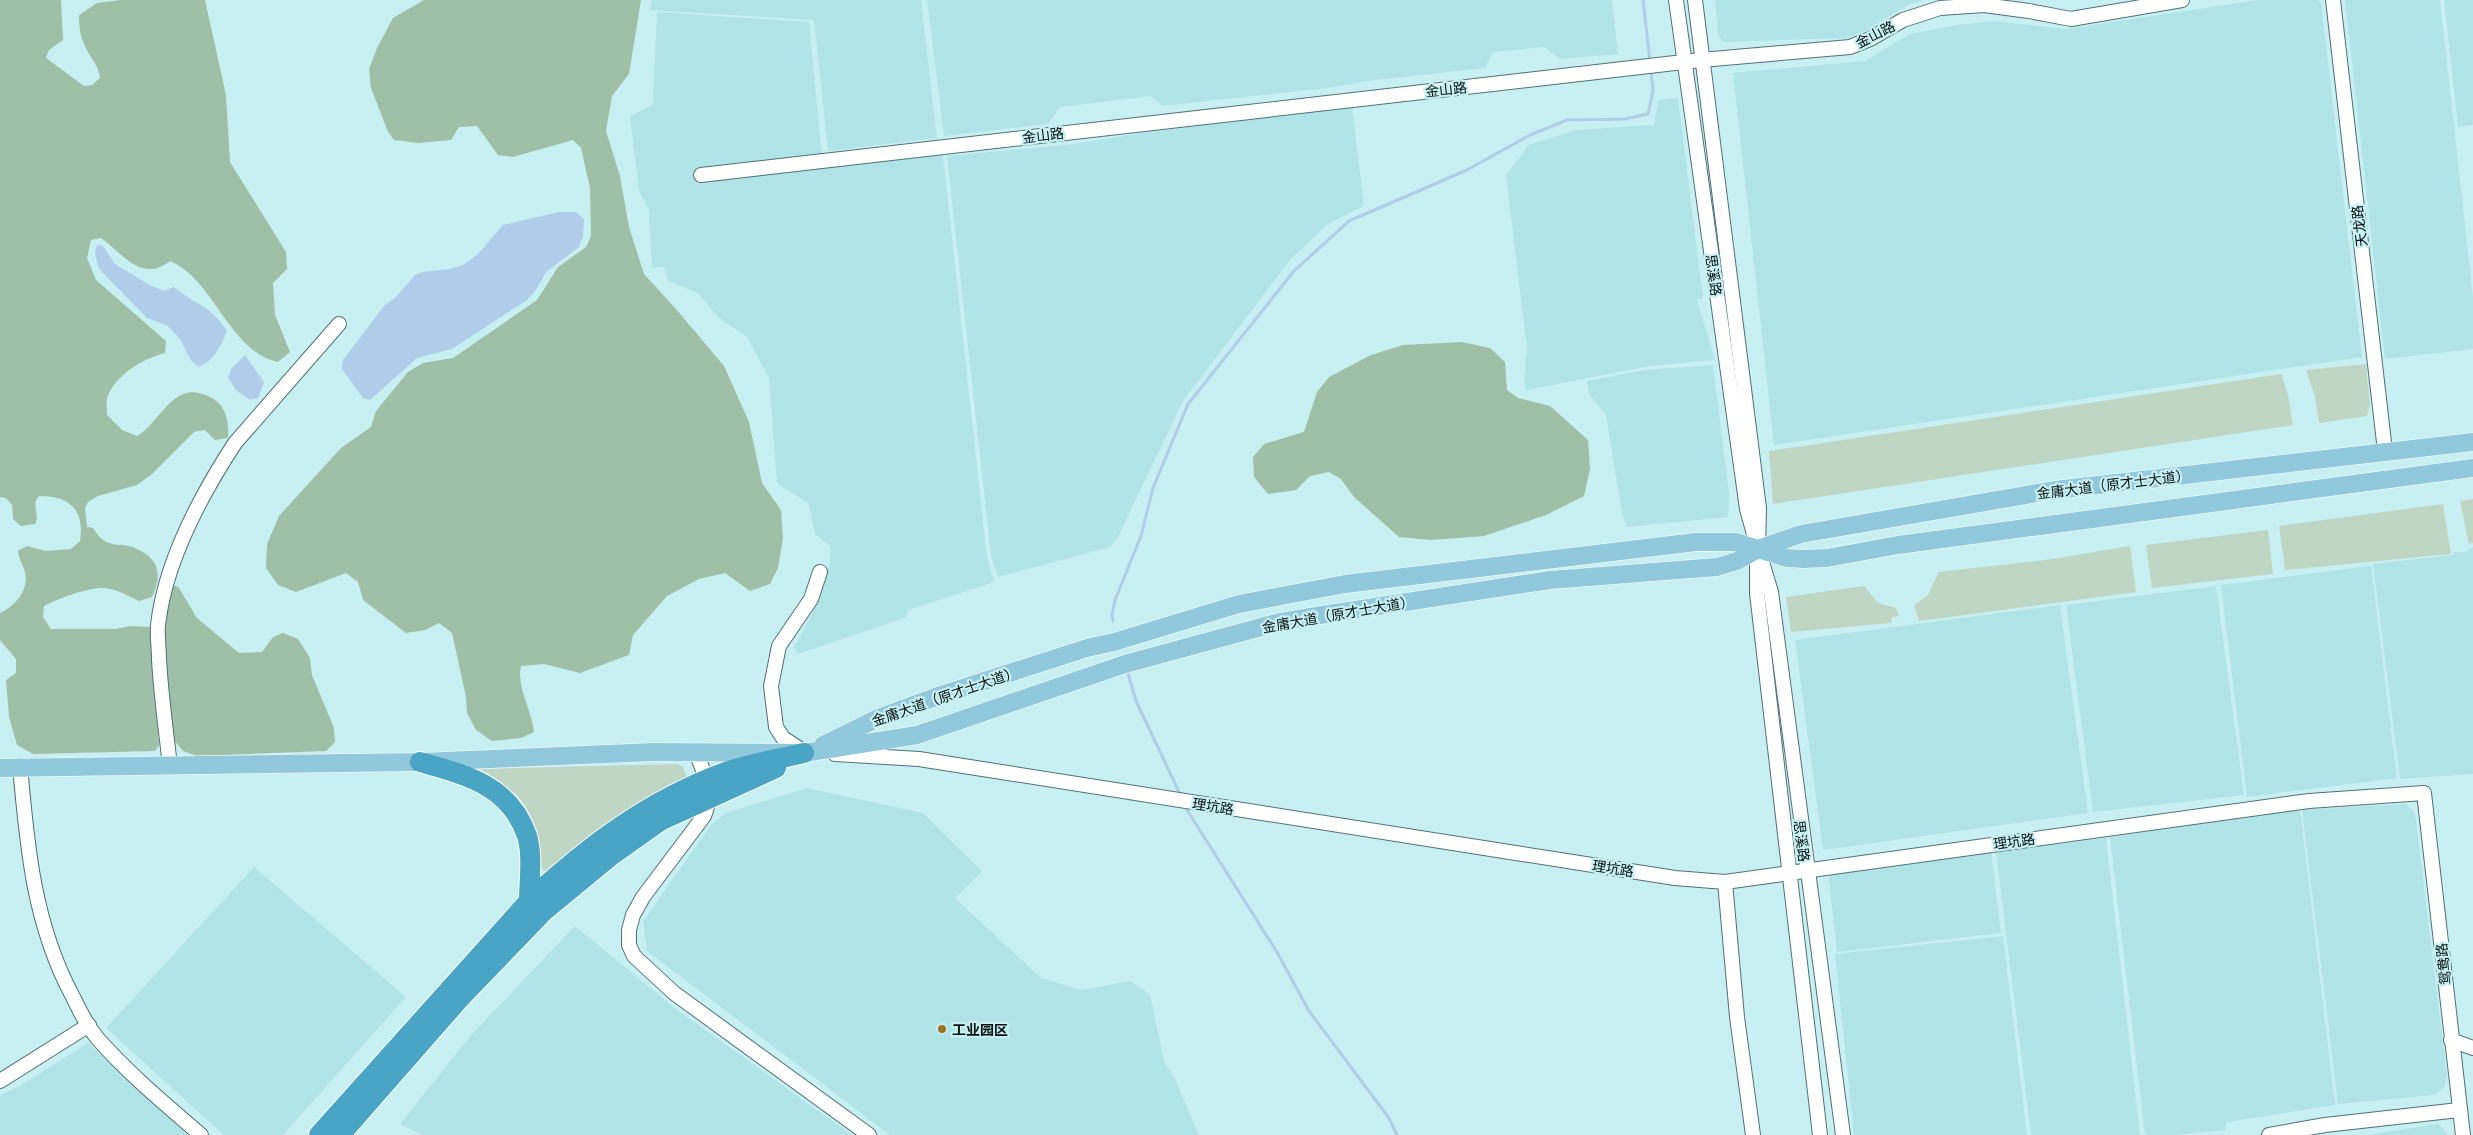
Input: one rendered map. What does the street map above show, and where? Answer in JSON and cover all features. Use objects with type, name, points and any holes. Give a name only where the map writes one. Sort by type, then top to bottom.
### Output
[{"type":"highway","points":[[319,1135],[529,901],[567,867],[628,820],[804,754]]},
{"type":"highway","points":[[420,762],[475,778],[504,797],[516,814],[528,838],[529,901]]},
{"type":"highway","points":[[340,1135],[461,997],[544,911],[612,854],[708,790]]},
{"type":"main road","name":"金庸大道（原才士大道）","points":[[804,754],[917,736],[1121,666],[1280,622],[1405,601],[1550,580],[1717,567],[1737,561],[1758,549],[1801,534],[2055,490],[2473,442]]},
{"type":"main road","name":"金庸大道（原才士大道）","points":[[804,754],[876,719],[941,695],[1087,648],[1114,642],[1239,604],[1345,584],[1696,542],[1736,542],[1787,558],[1827,558],[1907,544],[2473,468]]},
{"type":"main road","points":[[1114,642],[1121,666]]},
{"type":"main road","points":[[0,768],[20,766],[420,762],[653,752],[804,754]]},
{"type":"street","name":"思溪路","points":[[1676,0],[1748,509],[1771,592],[1806,869],[1843,1135]]},
{"type":"street","name":"思溪路","points":[[1695,0],[1701,60],[1759,508],[1757,593],[1820,1135]]},
{"type":"street","name":"金山路","points":[[701,175],[1701,60],[1850,47],[1870,39],[1903,20],[1940,8],[1984,5],[2071,19],[2182,0]]},
{"type":"street","name":"天龙路","points":[[2334,0],[2381,432],[2385,451]]},
{"type":"street","points":[[170,766],[161,692],[158,626],[165,587],[174,556],[234,442],[340,324]]},
{"type":"street","points":[[804,754],[783,738],[776,727],[771,686],[779,646],[811,599],[820,572]]},
{"type":"street","points":[[696,752],[708,790],[704,816],[643,897],[633,916],[629,930],[629,945],[634,956],[674,993],[869,1135]]},
{"type":"street","name":"理坑路","points":[[804,754],[870,754],[919,759],[1675,878],[1725,882],[1806,869],[2300,802],[2424,793]]},
{"type":"street","points":[[20,766],[27,852],[40,913],[50,948],[64,982],[98,1038],[157,1098],[201,1135]]},
{"type":"street","name":"鸳鸯路","points":[[2424,793],[2458,1110],[2463,1135]]},
{"type":"street","points":[[1725,882],[1737,1017],[1753,1135]]},
{"type":"street","points":[[0,1081],[89,1025]]},
{"type":"street","points":[[2451,1040],[2473,1048]]},
{"type":"street","points":[[2269,1135],[2325,1125],[2458,1110]]},
{"type":"shaded area","points":[[652,0],[921,0],[937,138],[828,151],[814,20],[650,10]]},
{"type":"shaded area","points":[[927,0],[1612,0],[1618,54],[1560,59],[1544,47],[1493,52],[1485,68],[1162,106],[1151,96],[1060,107],[1048,124],[944,136]]},
{"type":"shaded area","points":[[1715,0],[1923,0],[1908,5],[1860,34],[1846,38],[1723,42],[1718,34]]},
{"type":"shaded area","points":[[2258,0],[2318,0],[2321,2],[2362,357],[1774,445],[1733,73],[1865,61],[1910,34],[1957,25],[1995,21],[2066,29]]},
{"type":"shaded area","points":[[2345,0],[2440,0],[2473,297],[2473,349],[2385,359]]},
{"type":"shaded area","points":[[2444,0],[2473,0],[2473,125],[2458,127]]},
{"type":"shaded area","points":[[657,12],[809,22],[823,166],[943,155],[987,558],[994,582],[908,610],[907,617],[798,654],[794,647],[811,616],[830,564],[830,546],[815,534],[809,504],[777,483],[769,378],[747,337],[719,318],[698,293],[668,281],[664,267],[652,267],[649,210],[639,191],[630,117],[653,104]]},
{"type":"shaded area","points":[[1678,98],[1703,298],[1697,300],[1715,360],[1650,366],[1526,390],[1524,380],[1527,348],[1506,175],[1529,145],[1576,130],[1654,125],[1658,100]]},
{"type":"shaded area","points":[[1352,107],[1364,206],[1328,224],[1290,260],[1183,401],[1117,539],[1110,547],[998,577],[991,555],[947,156],[1074,144],[1143,133]]},
{"type":"shaded area","points":[[559,212],[576,212],[584,219],[583,237],[579,247],[546,272],[536,290],[527,300],[452,349],[417,358],[370,400],[363,398],[342,369],[343,360],[384,306],[396,297],[414,276],[422,272],[450,269],[463,265],[478,254],[503,225]]},
{"type":"shaded area","points":[[97,245],[103,246],[115,264],[151,286],[165,291],[173,287],[212,313],[227,331],[213,357],[204,365],[198,367],[190,359],[180,339],[168,326],[147,318],[102,272],[96,259]]},
{"type":"shaded area","points":[[245,355],[264,382],[258,398],[250,400],[236,390],[228,378],[231,369]]},
{"type":"shaded area","points":[[1713,365],[1729,494],[1728,517],[1627,527],[1622,513],[1606,415],[1589,394],[1587,381],[1645,370]]},
{"type":"shaded area","points":[[2473,547],[2473,774],[2400,779],[2373,564],[2453,555],[2454,552],[2466,552]]},
{"type":"shaded area","points":[[2371,566],[2397,778],[2247,797],[2221,585]]},
{"type":"shaded area","points":[[2216,586],[2244,795],[2093,812],[2066,605]]},
{"type":"shaded area","points":[[2060,605],[2088,813],[1823,850],[1795,640]]},
{"type":"shaded area","points":[[807,788],[923,813],[982,871],[955,898],[1041,978],[1082,990],[1131,981],[1150,995],[1164,1061],[1174,1077],[1199,1135],[890,1135],[647,951],[643,921],[711,825],[726,813]]},
{"type":"shaded area","points":[[2406,804],[2415,813],[2447,1075],[2444,1088],[2434,1095],[2338,1104],[2302,810]]},
{"type":"shaded area","points":[[2300,809],[2335,1105],[2227,1122],[2225,1130],[2175,1135],[2145,1135],[2110,837]]},
{"type":"shaded area","points":[[2106,838],[2140,1135],[2031,1135],[1996,852]]},
{"type":"shaded area","points":[[1991,851],[2001,933],[1837,952],[1828,870]]},
{"type":"shaded area","points":[[254,867],[406,997],[283,1135],[224,1135],[106,1028]]},
{"type":"shaded area","points":[[575,926],[672,1006],[852,1135],[423,1135],[400,1124],[471,1035]]},
{"type":"shaded area","points":[[2003,936],[2027,1135],[1854,1135],[1835,954]]},
{"type":"shaded area","points":[[88,1043],[188,1135],[0,1135],[0,1095],[20,1086]]},
{"type":"shaded area","points":[[2438,1124],[2448,1135],[2367,1135]]},
{"type":"green space","points":[[0,0],[61,0],[63,40],[49,50],[46,58],[84,86],[92,85],[100,78],[98,69],[82,38],[79,15],[97,3],[121,0],[205,0],[226,95],[230,162],[286,252],[287,269],[273,283],[275,315],[290,352],[278,362],[261,356],[247,345],[199,283],[185,270],[170,261],[160,267],[142,268],[126,259],[101,238],[91,240],[87,258],[96,280],[166,341],[165,353],[148,359],[130,369],[116,383],[107,399],[107,415],[122,430],[137,436],[179,396],[189,393],[201,393],[219,403],[225,412],[228,428],[228,438],[215,440],[205,430],[194,432],[152,474],[137,485],[98,496],[88,502],[85,508],[87,527],[93,528],[98,535],[109,543],[130,546],[145,553],[154,563],[158,575],[152,597],[139,601],[114,590],[98,588],[74,594],[44,606],[43,617],[51,629],[151,627],[159,745],[155,751],[33,754],[17,745],[9,717],[6,680],[16,673],[16,659],[0,640],[0,613],[21,596],[24,589],[26,576],[18,551],[27,546],[46,551],[71,549],[80,541],[81,530],[80,520],[73,507],[59,499],[39,496],[35,502],[37,519],[35,524],[21,526],[13,519],[12,505],[6,498],[0,497]]},
{"type":"green space","points":[[424,0],[641,0],[629,74],[612,96],[606,131],[620,176],[629,227],[644,274],[724,366],[749,422],[762,483],[781,510],[783,538],[778,568],[770,584],[750,591],[725,573],[699,579],[667,596],[633,635],[629,655],[580,673],[544,664],[521,666],[522,690],[534,732],[521,738],[492,741],[476,730],[467,713],[466,697],[452,633],[439,623],[425,630],[406,633],[363,600],[358,582],[346,573],[296,592],[278,585],[266,568],[267,544],[279,516],[341,448],[371,427],[376,411],[408,372],[423,363],[453,358],[537,300],[558,267],[586,247],[591,236],[590,188],[581,148],[573,140],[513,157],[498,155],[477,126],[459,127],[451,140],[419,143],[394,140],[388,132],[371,88],[369,69],[377,48],[393,18]]},
{"type":"green space","points":[[1462,342],[1490,348],[1505,362],[1507,390],[1518,398],[1550,406],[1588,440],[1590,469],[1584,496],[1546,515],[1484,536],[1431,540],[1399,537],[1354,497],[1341,479],[1329,472],[1310,476],[1296,490],[1268,494],[1254,477],[1253,457],[1264,444],[1304,432],[1317,392],[1329,377],[1371,355],[1403,345]]},
{"type":"green space","points":[[2366,364],[2370,405],[2367,416],[2319,423],[2315,397],[2306,370]]},
{"type":"green space","points":[[2281,374],[2288,394],[2293,425],[1773,504],[1769,451]]},
{"type":"green space","points":[[2473,499],[2473,543],[2469,544],[2460,501]]},
{"type":"green space","points":[[2443,504],[2451,554],[2285,570],[2279,526]]},
{"type":"green space","points":[[2268,530],[2273,574],[2152,588],[2146,545]]},
{"type":"green space","points":[[2130,546],[2136,592],[1919,621],[1914,605],[1928,595],[1939,572],[2053,559]]},
{"type":"green space","points":[[172,584],[179,588],[197,618],[239,653],[262,652],[273,637],[283,633],[298,639],[310,658],[312,675],[334,728],[335,742],[326,751],[196,756],[183,751],[173,739],[164,633],[165,617]]},
{"type":"green space","points":[[1864,586],[1878,603],[1896,608],[1899,616],[1892,617],[1891,623],[1791,632],[1786,597]]},
{"type":"green space","points":[[677,764],[683,767],[688,780],[551,870],[544,871],[538,860],[534,825],[525,805],[512,791],[483,771],[483,769]]},
{"type":"waterway","points":[[1643,0],[1650,61]]},
{"type":"waterway","points":[[1113,621],[1112,615],[1115,600],[1141,536],[1153,488],[1188,404],[1294,271],[1349,221],[1467,170],[1530,135],[1567,120],[1625,119],[1648,114],[1653,91],[1651,70]]},
{"type":"waterway","points":[[1128,673],[1136,701],[1179,792]]},
{"type":"waterway","points":[[1187,810],[1277,952],[1309,1011],[1389,1118],[1397,1135]]},
{"type":"place","name":"工业园区","points":[[942,1029]]}]
